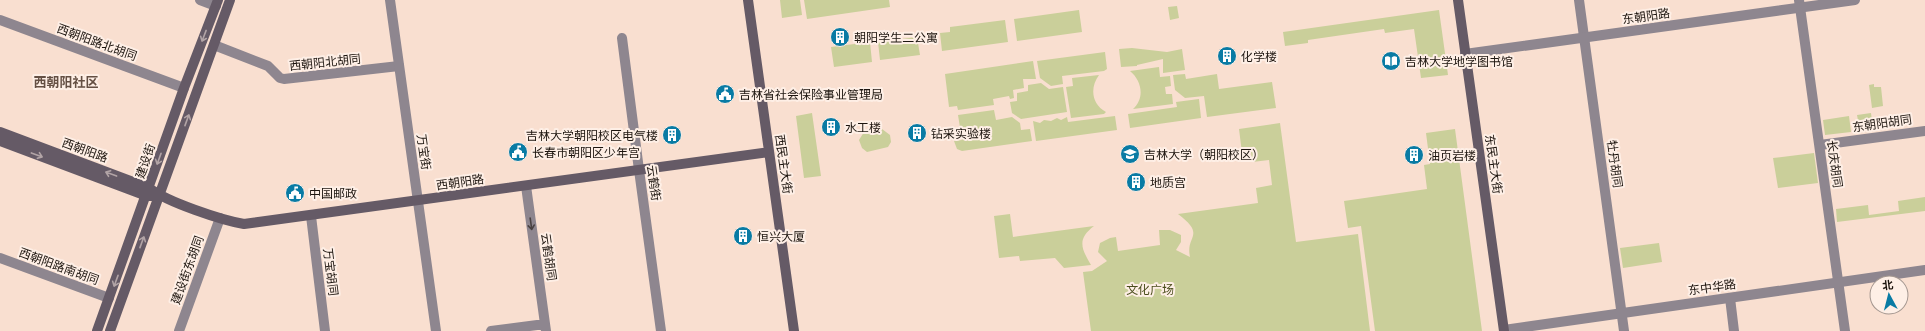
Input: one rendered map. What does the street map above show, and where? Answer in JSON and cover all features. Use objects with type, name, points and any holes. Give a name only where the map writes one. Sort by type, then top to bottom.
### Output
[{"type":"main road","name":"建设街","points":[[110,331],[230,0]]},
{"type":"main road","name":"西民主大街","points":[[748,0],[794,331]]},
{"type":"main road","name":"东民主大街","points":[[1458,0],[1504,330]]},
{"type":"main road","name":"建设街","points":[[97,331],[184,88],[217,3]]},
{"type":"main road","name":"西朝阳路","points":[[0,132],[148,192]]},
{"type":"main road","name":"西朝阳路","points":[[0,141],[220,218],[248,224],[769,152]]},
{"type":"street","points":[[200,0],[217,3]]},
{"type":"street","name":"万宝街","points":[[390,0],[436,331]]},
{"type":"street","name":"牡丹胡同","points":[[1579,0],[1624,331]]},
{"type":"street","name":"东朝阳路","points":[[1465,54],[1800,4],[1855,0]]},
{"type":"street","name":"长庆胡同","points":[[1800,4],[1845,331]]},
{"type":"street","name":"西朝阳路北胡同","points":[[0,20],[184,88]]},
{"type":"street","name":"云鹤街","points":[[622,38],[661,331]]},
{"type":"street","name":"西朝阳北胡同","points":[[214,45],[268,66],[280,78],[284,79],[399,66]]},
{"type":"street","name":"东朝阳胡同","points":[[1820,145],[1925,131]]},
{"type":"street","name":"云鹤胡同","points":[[526,186],[545,327]]},
{"type":"street","name":"万宝胡同","points":[[311,216],[326,331]]},
{"type":"street","name":"建设街东胡同","points":[[178,331],[220,218]]},
{"type":"street","name":"西朝阳路南胡同","points":[[0,258],[109,298]]},
{"type":"street","name":"东中华路","points":[[1504,330],[1925,270]]},
{"type":"street","points":[[1730,298],[1734,331]]},
{"type":"street","points":[[490,331],[545,327]]},
{"type":"green space","points":[[780,0],[800,0],[802,15],[782,18]]},
{"type":"green space","points":[[804,0],[889,0],[890,7],[807,19]]},
{"type":"green space","points":[[1177,6],[1179,18],[1170,20],[1168,7]]},
{"type":"green space","points":[[1079,10],[1082,32],[1017,41],[1014,19]]},
{"type":"green space","points":[[1439,10],[1448,75],[1421,78],[1414,29],[1385,33],[1384,29],[1308,40],[1308,43],[1285,46],[1283,32]]},
{"type":"green space","points":[[1005,20],[1008,42],[942,51],[940,33],[950,32],[950,27]]},
{"type":"green space","points":[[917,37],[920,55],[880,60],[878,42]]},
{"type":"green space","points":[[870,42],[872,62],[834,67],[831,47]]},
{"type":"green space","points":[[1132,48],[1167,52],[1182,49],[1185,70],[1163,73],[1163,59],[1137,66],[1121,67],[1119,49]]},
{"type":"green space","points":[[1105,52],[1107,69],[1104,71],[1062,76],[1063,84],[1051,86],[1040,78],[1037,61]]},
{"type":"green space","points":[[1033,61],[1036,79],[1023,79],[1024,88],[1013,90],[1014,98],[1010,99],[1009,96],[993,99],[994,105],[958,110],[957,106],[949,107],[945,74]]},
{"type":"green space","points":[[1159,67],[1160,77],[1170,76],[1171,86],[1165,87],[1166,94],[1172,94],[1173,104],[1133,109],[1139,100],[1140,90],[1137,80],[1130,71]]},
{"type":"green space","points":[[1185,74],[1186,79],[1217,74],[1219,89],[1272,82],[1276,108],[1207,117],[1204,96],[1185,98],[1175,90],[1173,75]]},
{"type":"green space","points":[[1099,75],[1093,90],[1097,105],[1106,112],[1104,114],[1071,118],[1066,87],[1073,86],[1072,78]]},
{"type":"green space","points":[[1041,83],[1049,89],[1063,87],[1067,112],[1021,119],[1012,113],[1010,102],[1017,101],[1017,93],[1028,91],[1028,85]]},
{"type":"green space","points":[[1874,84],[1874,87],[1881,87],[1883,106],[1872,108],[1869,85]]},
{"type":"green space","points":[[1199,99],[1201,118],[1130,128],[1128,114],[1177,107],[1176,102]]},
{"type":"green space","points":[[994,110],[996,120],[1012,117],[1020,123],[1021,130],[1030,129],[1032,141],[962,151],[957,149],[954,141],[962,140],[958,115]]},
{"type":"green space","points":[[812,113],[821,176],[804,178],[796,116]]},
{"type":"green space","points":[[1871,113],[1873,129],[1860,131],[1857,115]]},
{"type":"green space","points":[[1115,116],[1117,130],[1036,141],[1033,121],[1040,123],[1044,120],[1051,121],[1057,118],[1061,120],[1067,117],[1068,122]]},
{"type":"green space","points":[[1849,116],[1851,132],[1825,135],[1823,120]]},
{"type":"green space","name":"文化广场","points":[[1280,123],[1296,242],[1358,234],[1370,331],[1091,331],[1083,272],[1092,271],[1107,261],[1098,252],[1100,243],[1116,237],[1118,251],[1160,245],[1159,230],[1170,230],[1181,235],[1181,242],[1176,250],[1190,257],[1189,250],[1193,231],[1187,221],[1178,214],[1258,203],[1256,188],[1272,185],[1269,160],[1252,162],[1251,152],[1242,153],[1239,129]]},
{"type":"green space","points":[[882,129],[890,135],[891,142],[888,147],[867,152],[862,148],[859,140],[864,132]]},
{"type":"green space","points":[[1455,129],[1482,331],[1375,331],[1361,226],[1348,228],[1344,201],[1427,189],[1424,165],[1430,164],[1426,133]]},
{"type":"green space","points":[[1814,153],[1818,183],[1778,188],[1773,158]]},
{"type":"green space","points":[[1925,197],[1925,211],[1837,222],[1836,209],[1868,205],[1869,215],[1899,211],[1898,201]]},
{"type":"green space","points":[[1010,214],[1013,237],[1094,226],[1085,235],[1082,244],[1091,265],[1064,268],[1055,258],[1020,261],[1019,256],[999,258],[994,216]]},
{"type":"green space","points":[[1659,243],[1662,262],[1623,268],[1620,248]]},
{"type":"place","name":"朝阳学生二公寓","points":[[840,37]]},
{"type":"place","name":"化学楼","points":[[1227,56]]},
{"type":"place","name":"吉林大学地学图书馆","points":[[1391,61]]},
{"type":"place","name":"吉林省社会保险事业管理局","points":[[725,94]]},
{"type":"place","name":"水工楼","points":[[831,127]]},
{"type":"place","name":"钻采实验楼","points":[[917,133]]},
{"type":"place","name":"吉林大学朝阳校区电气楼","points":[[672,135]]},
{"type":"place","name":"长春市朝阳区少年宫","points":[[518,152]]},
{"type":"place","name":"吉林大学（朝阳校区）","points":[[1130,154]]},
{"type":"place","name":"油页岩楼","points":[[1414,155]]},
{"type":"place","name":"地质宫","points":[[1136,182]]},
{"type":"place","name":"中国邮政","points":[[295,193]]},
{"type":"place","name":"恒兴大厦","points":[[743,236]]},
{"type":"district","name":"西朝阳社区","points":[[66,82]]}]
